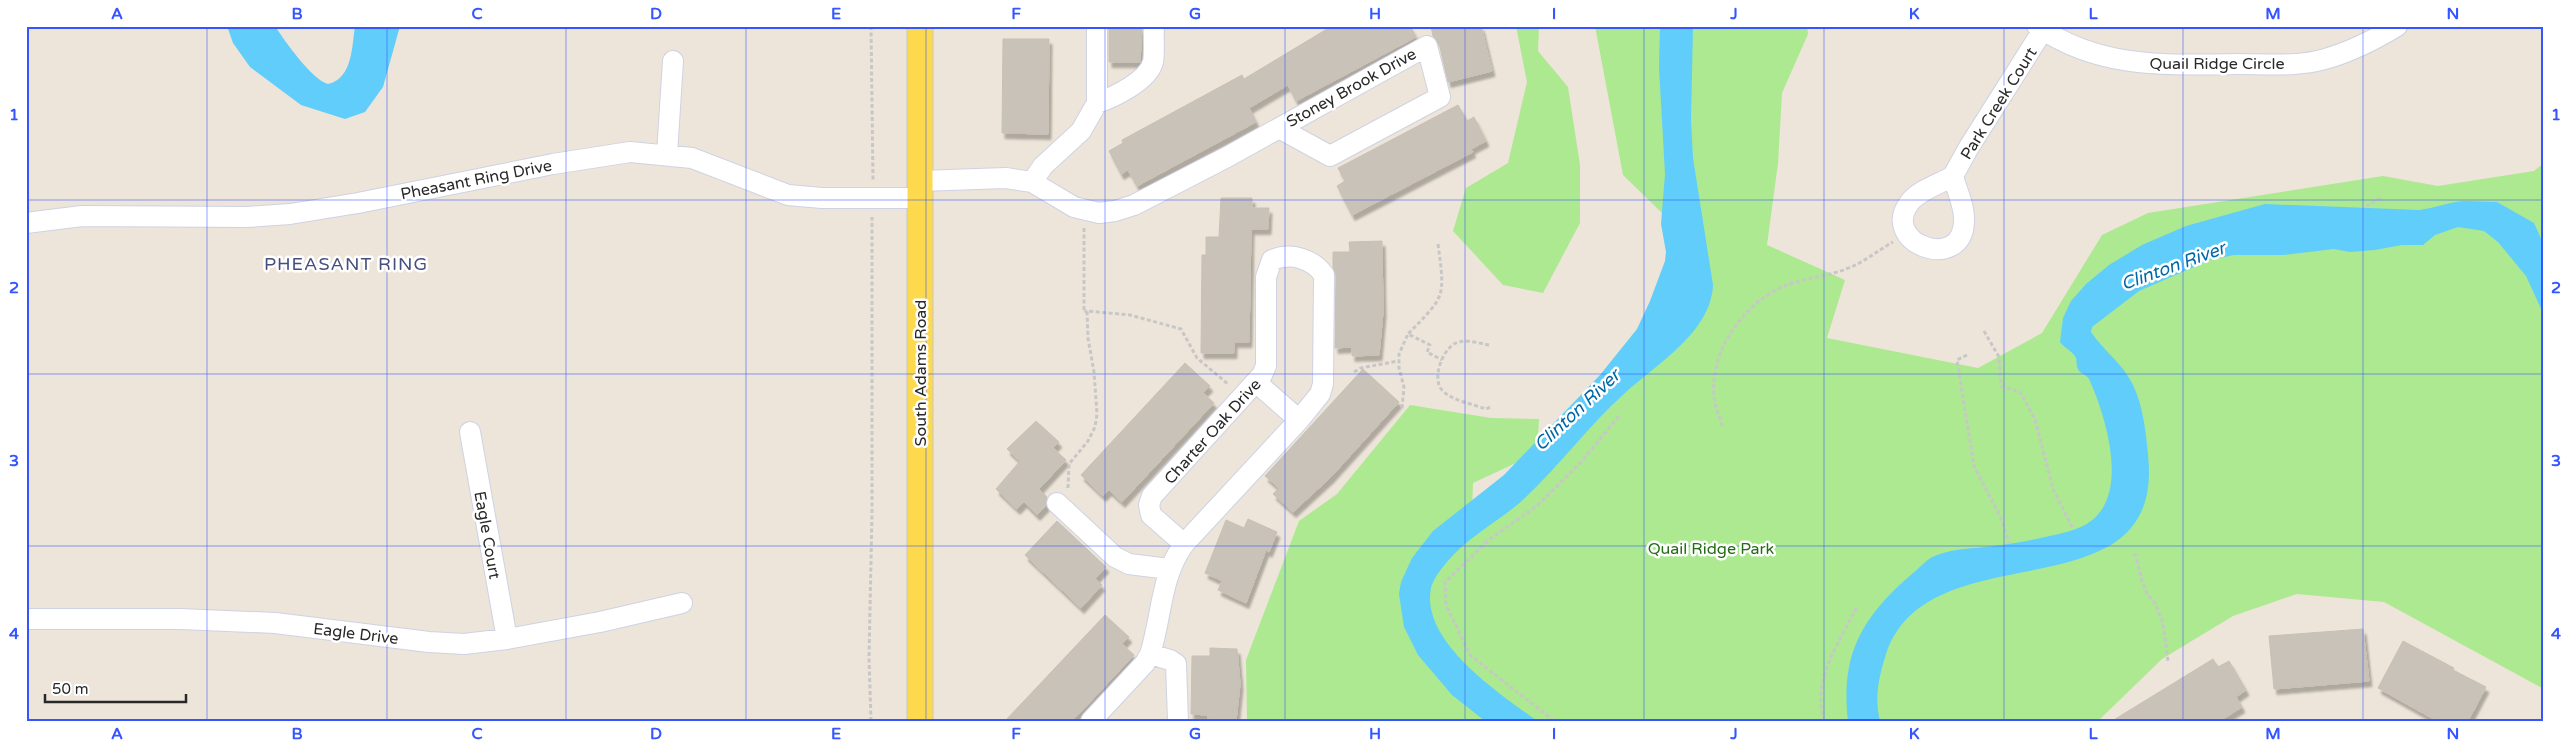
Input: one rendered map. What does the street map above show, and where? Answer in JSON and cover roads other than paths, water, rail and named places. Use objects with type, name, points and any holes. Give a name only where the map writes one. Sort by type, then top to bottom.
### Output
[{"type":"main road","name":"South Adams Road","points":[[920,26],[920,721]]},
{"type":"street","points":[[1032,182],[1043,166],[1081,131],[1097,102],[1097,26]]},
{"type":"street","points":[[1097,102],[1122,92],[1146,72],[1153,62],[1154,26]]},
{"type":"street","name":"Quail Ridge Circle","points":[[2040,28],[2087,52],[2131,63],[2274,64],[2324,59],[2368,42],[2397,26]]},
{"type":"street","name":"Park Creek Court","points":[[1953,176],[1964,214],[1962,233],[1956,241],[1943,248],[1928,249],[1919,246],[1910,237],[1904,221],[1910,202],[1917,195],[1953,176],[1968,147],[2040,28]]},
{"type":"street","name":"Stoney Brook Drive","points":[[920,190],[1006,178],[1032,182],[1074,207],[1099,213],[1115,211],[1134,205],[1427,46],[1440,97],[1330,156],[1279,128]]},
{"type":"street","points":[[667,154],[673,61]]},
{"type":"street","name":"Pheasant Ring Drive","points":[[26,223],[82,216],[247,217],[290,214],[630,152],[667,154],[692,158],[788,195],[873,199],[920,190]]},
{"type":"street","name":"Charter Oak Drive","points":[[1091,721],[1145,663],[1150,654],[1169,569],[1184,544],[1299,420],[1320,394],[1323,384],[1324,275],[1317,266],[1306,260],[1280,257],[1272,260],[1266,277],[1266,366],[1257,383],[1152,496],[1149,505],[1151,514],[1184,544]]},
{"type":"street","points":[[1257,383],[1299,420]]},
{"type":"street","name":"Eagle Court","points":[[470,432],[507,639]]},
{"type":"street","points":[[1062,508],[1114,557],[1129,564],[1169,569]]},
{"type":"street","name":"Eagle Drive","points":[[26,619],[180,619],[275,622],[438,643],[464,644],[507,639],[600,622],[682,603]]},
{"type":"street","points":[[1150,654],[1170,660],[1176,664],[1178,721]]},
{"type":"water","points":[[227,26],[275,26],[307,68],[321,81],[328,84],[336,81],[347,68],[352,51],[355,26],[400,26],[383,87],[365,112],[345,119],[301,105],[250,67],[233,43]]},
{"type":"water","name":"Clinton River","points":[[1660,26],[1693,26],[1691,120],[1693,158],[1713,285],[1710,302],[1703,318],[1680,346],[1612,405],[1526,497],[1455,553],[1434,581],[1431,588],[1431,608],[1438,628],[1450,647],[1466,665],[1537,721],[1485,721],[1452,695],[1418,655],[1404,627],[1399,594],[1401,582],[1412,558],[1433,531],[1504,475],[1600,375],[1637,329],[1650,301],[1665,261],[1666,252],[1661,224],[1665,174],[1659,67]]},
{"type":"water","name":"Clinton River","points":[[2465,201],[2497,202],[2534,223],[2544,245],[2544,315],[2526,276],[2498,242],[2484,231],[2458,227],[2435,235],[2423,245],[2402,245],[2350,252],[2334,249],[2283,255],[2234,255],[2210,260],[2139,291],[2092,327],[2091,332],[2129,378],[2142,410],[2148,455],[2144,506],[2121,538],[2084,557],[1947,592],[1910,616],[1883,662],[1877,695],[1880,721],[1848,721],[1846,697],[1848,675],[1852,656],[1859,638],[1868,621],[1881,605],[1927,560],[1933,556],[1951,551],[2019,542],[2069,531],[2091,521],[2103,508],[2109,492],[2112,473],[2111,452],[2102,412],[2089,379],[2079,371],[2075,356],[2060,342],[2063,318],[2071,301],[2086,284],[2109,265],[2142,245],[2186,226],[2265,204],[2419,210]]},
{"type":"district","name":"PHEASANT RING","points":[[346,264]]},
{"type":"park label","name":"Quail Ridge Park","points":[[1711,548]]}]
